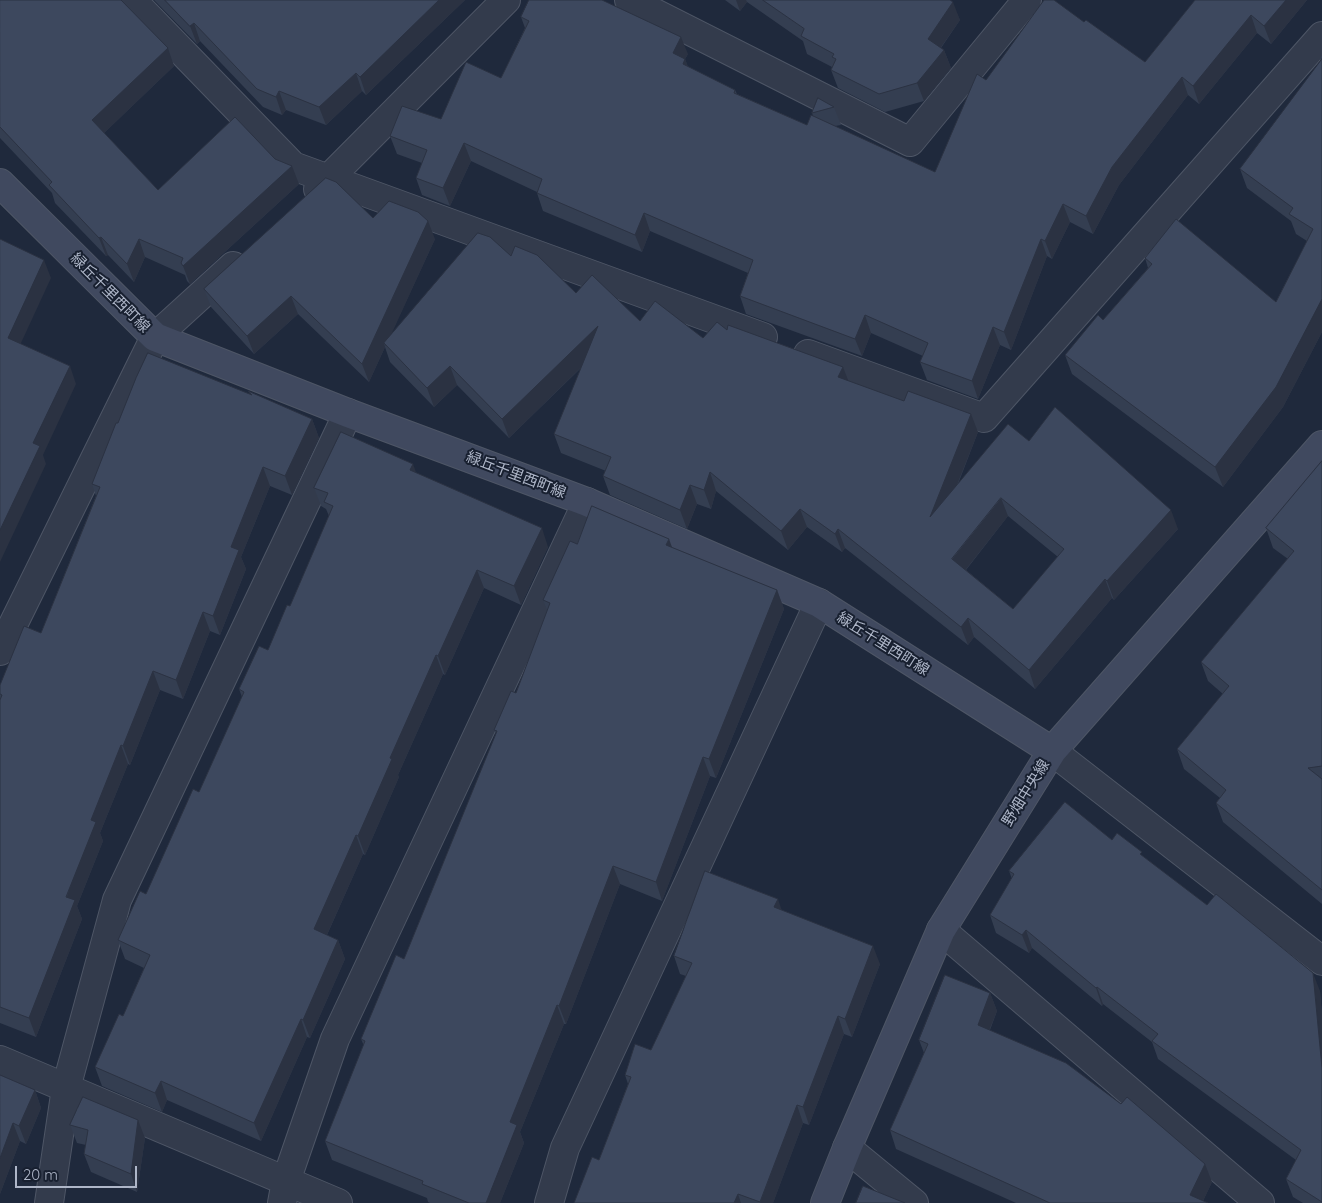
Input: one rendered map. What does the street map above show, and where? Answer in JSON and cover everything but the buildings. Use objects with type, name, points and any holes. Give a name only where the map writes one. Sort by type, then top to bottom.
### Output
[{"type":"street","points":[[132,0],[293,166],[984,418],[1322,36]]},
{"type":"street","points":[[300,205],[330,178],[506,0]]},
{"type":"street","points":[[628,0],[910,142],[1027,0]]},
{"type":"street","name":"緑丘千里西町線","points":[[0,183],[155,337],[587,502],[819,603],[1052,751]]},
{"type":"street","points":[[0,651],[155,337],[249,251]]},
{"type":"street","points":[[49,1203],[66,1088],[117,900],[348,412]]},
{"type":"street","name":"野畑中央線","points":[[825,1203],[941,930],[1052,751],[1322,445]]},
{"type":"street","points":[[284,1192],[335,1039],[587,502]]},
{"type":"street","points":[[549,1203],[565,1148],[819,603]]},
{"type":"street","points":[[1052,751],[1322,961]]},
{"type":"street","points":[[941,930],[1260,1203]]},
{"type":"street","points":[[0,1060],[66,1088],[284,1192],[338,1203]]},
{"type":"street","points":[[847,1148],[914,1203]]}]
